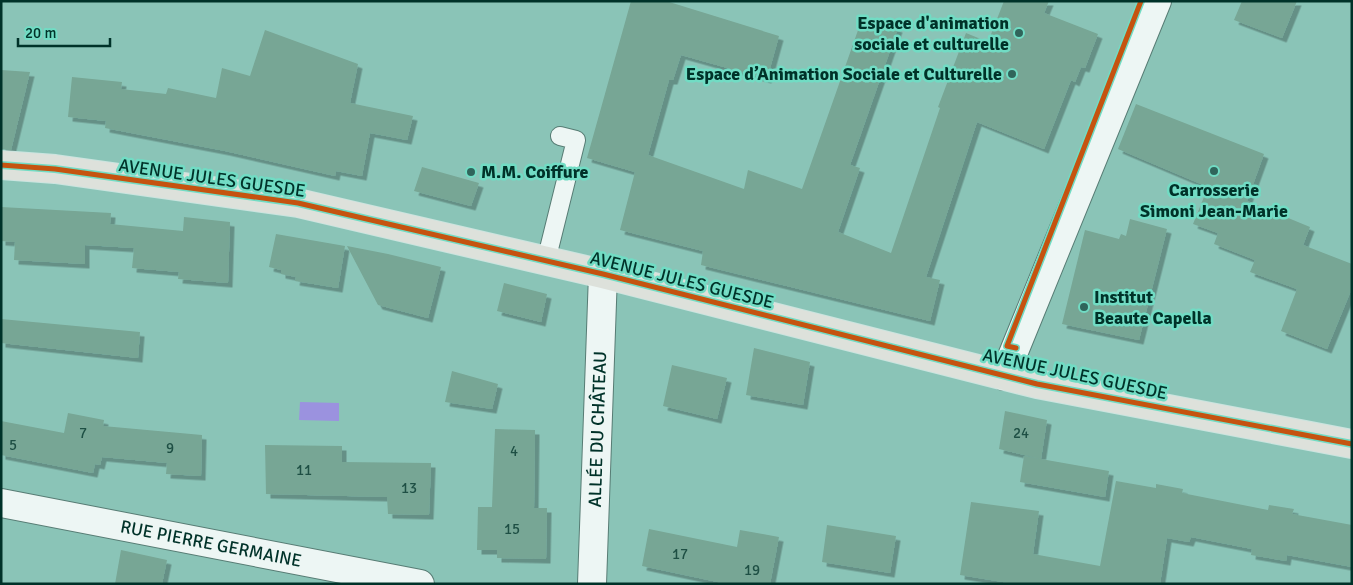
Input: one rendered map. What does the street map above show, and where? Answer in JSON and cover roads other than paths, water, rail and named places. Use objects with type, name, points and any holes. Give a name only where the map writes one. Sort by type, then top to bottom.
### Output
[{"type":"main road","name":"AVENUE JULES GUESDE","points":[[1,165],[55,170],[298,202],[603,274],[1037,384],[1352,444]]},
{"type":"street","points":[[1004,376],[1157,1]]},
{"type":"street","name":"ALLÉE DU CHÂTEAU","points":[[592,584],[603,274]]},
{"type":"street","name":"RUE PIERRE GERMAINE","points":[[1,503],[420,584]]},
{"type":"lane","points":[[546,261],[576,140],[560,136]]},
{"type":"place","name":"Espace d'animation sociale et culturelle","points":[[1019,33]]},
{"type":"place","name":"Espace d’Animation Sociale et Culturelle","points":[[1012,74]]},
{"type":"place","name":"Carrosserie Simoni Jean-Marie","points":[[1214,171]]},
{"type":"place","name":"M.M. Coiffure","points":[[471,172]]},
{"type":"place","name":"Institut Beaute Capella","points":[[1084,307]]}]
